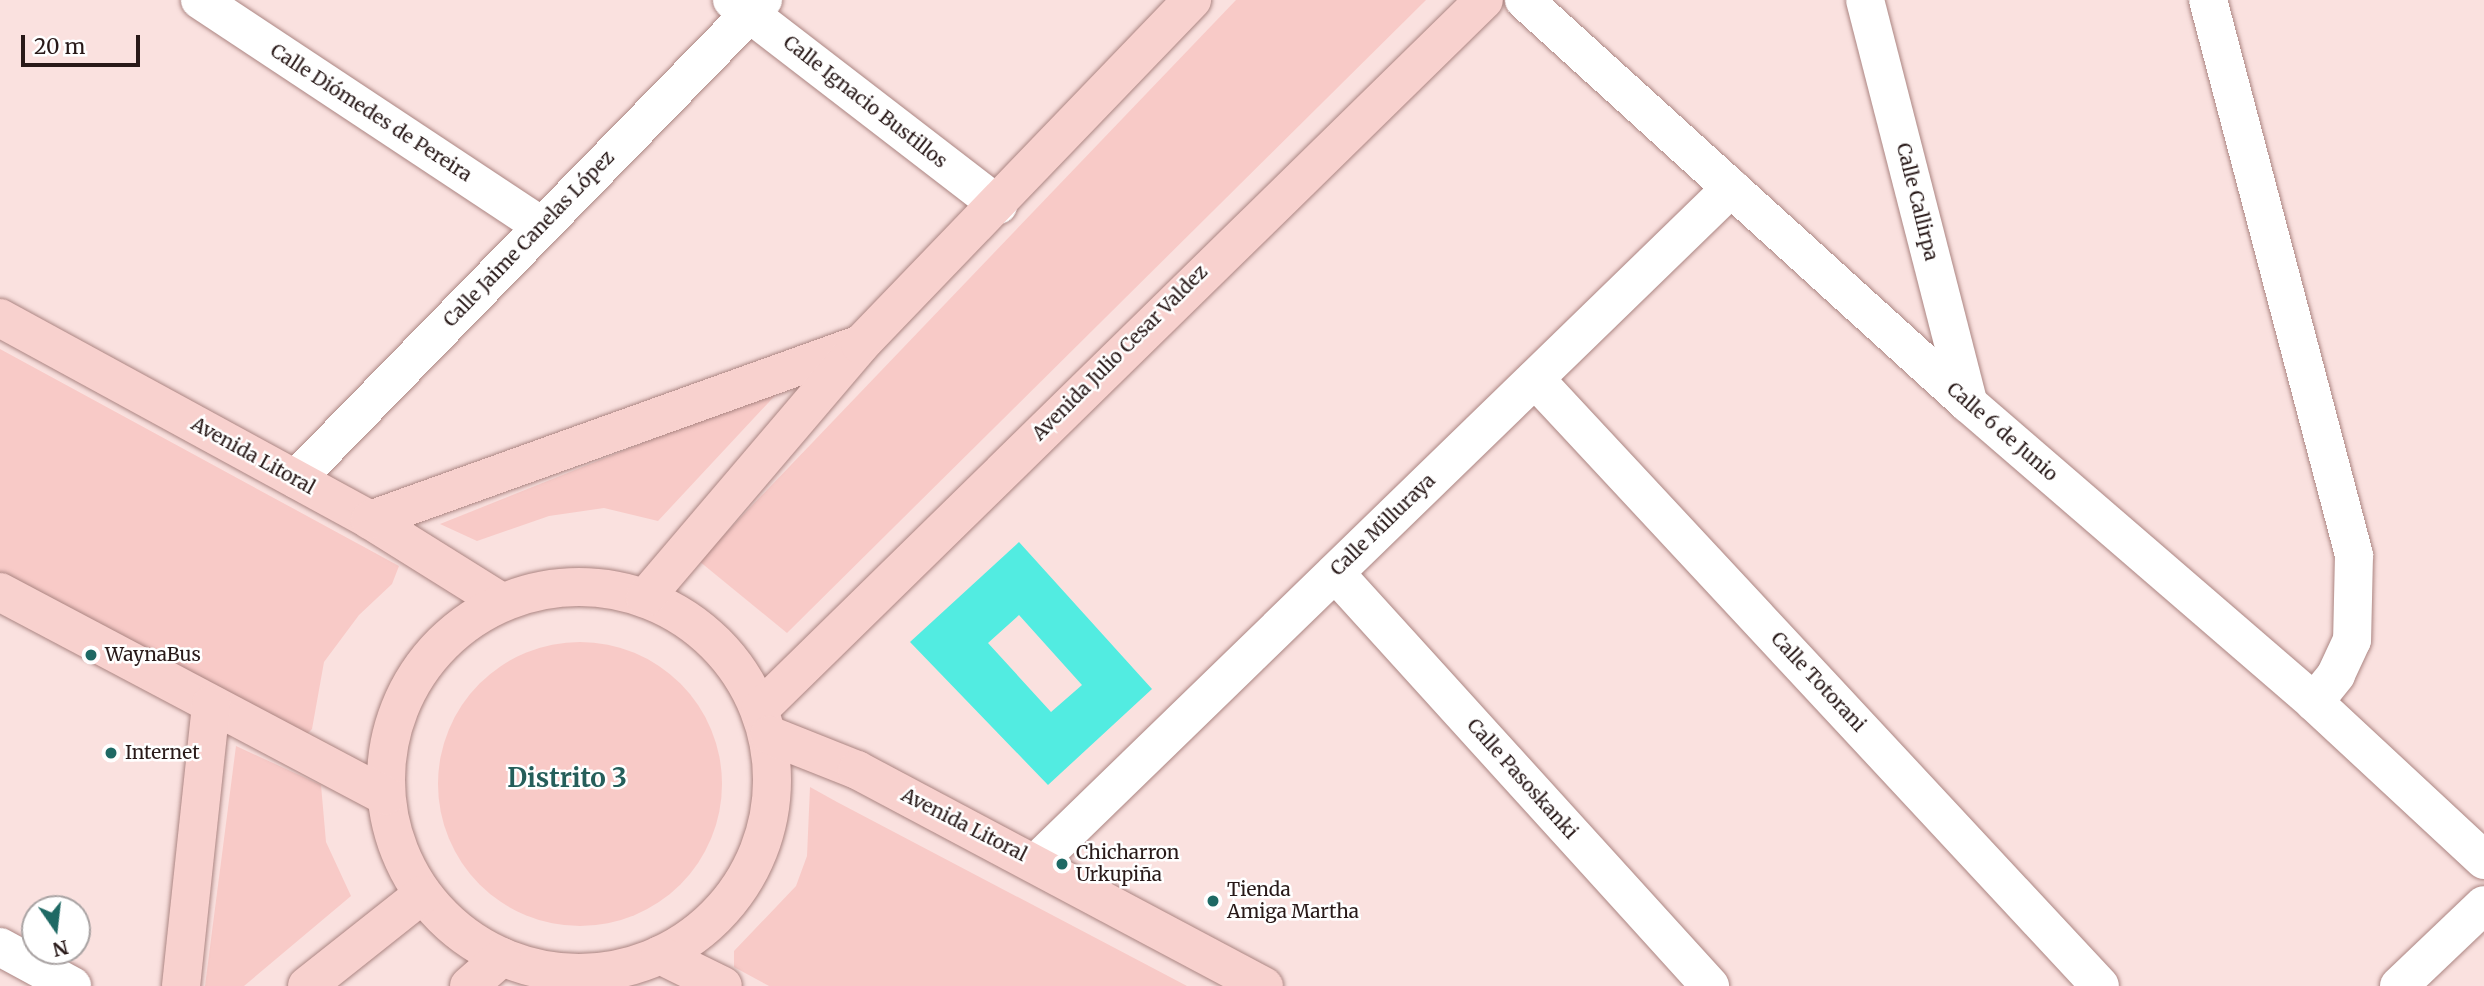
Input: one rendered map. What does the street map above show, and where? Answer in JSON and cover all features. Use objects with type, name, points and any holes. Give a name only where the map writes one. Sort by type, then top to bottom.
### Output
[{"type":"main road","points":[[645,598],[860,345],[998,205],[1192,0]]},
{"type":"main road","name":"Avenida Julio Cesar Valdez","points":[[764,722],[1483,0]]},
{"type":"main road","name":"Avenida Litoral","points":[[0,318],[370,520],[501,603]]},
{"type":"main road","points":[[370,520],[860,345]]},
{"type":"main road","points":[[573,587],[645,598],[682,615],[715,640],[741,673],[764,722],[774,781],[768,825],[753,866],[729,902],[698,933],[660,955],[581,973],[502,957],[457,931],[422,895],[401,858],[385,796],[388,749],[405,692],[450,635],[501,603],[573,587]]},
{"type":"main road","points":[[0,592],[385,796]]},
{"type":"main road","points":[[181,986],[211,705]]},
{"type":"main road","name":"Avenida Litoral","points":[[764,722],[1036,863],[1264,986]]},
{"type":"main road","points":[[307,986],[422,895]]},
{"type":"main road","points":[[660,955],[723,986]]},
{"type":"main road","points":[[469,986],[502,957]]},
{"type":"street","name":"Calle Diómedes de Pereira","points":[[200,0],[542,226]]},
{"type":"street","name":"Calle 6 de Junio","points":[[1524,0],[1969,404],[2314,702],[2484,860]]},
{"type":"street","name":"Calle Callirpa","points":[[1865,0],[1969,404]]},
{"type":"street","points":[[2208,0],[2354,555],[2352,640],[2336,675],[2314,702]]},
{"type":"street","name":"Calle Jaime Canelas López","points":[[296,479],[542,226],[748,5]]},
{"type":"street","name":"Calle Ignacio Bustillos","points":[[748,5],[998,205]]},
{"type":"street","name":"Calle Milluraya","points":[[1036,863],[1731,188]]},
{"type":"street","name":"Calle Totorani","points":[[1535,379],[2100,986]]},
{"type":"street","name":"Calle Pasoskanki","points":[[1335,573],[1710,986]]},
{"type":"street","points":[[2399,986],[2484,905]]},
{"type":"street","points":[[0,947],[72,986]]},
{"type":"shaded area","points":[[1236,0],[1426,0],[787,633],[699,561]]},
{"type":"shaded area","points":[[0,349],[399,566],[392,584],[359,615],[324,662],[312,729],[303,738],[0,573]]},
{"type":"shaded area","points":[[783,387],[658,521],[604,508],[549,516],[477,541],[440,524]]},
{"type":"shaded area","points":[[580,642],[621,648],[647,659],[670,674],[690,694],[705,717],[716,743],[722,784],[716,825],[705,851],[690,874],[670,894],[647,909],[621,920],[580,926],[539,920],[513,909],[490,894],[470,874],[455,851],[444,825],[438,784],[444,743],[455,717],[470,694],[490,674],[513,659],[539,648]]},
{"type":"shaded area","points":[[236,746],[321,785],[326,842],[351,896],[244,986],[205,986]]},
{"type":"shaded area","points":[[810,787],[1187,986],[769,986],[734,967],[734,951],[796,886],[807,856]]},
{"type":"building","points":[[1019,542],[1152,689],[1048,785],[910,642]],"holes":[[[1019,615],[1082,685],[1051,712],[988,643]]]},
{"type":"place","name":"WaynaBus","points":[[91,655]]},
{"type":"place","name":"Internet","points":[[111,753]]},
{"type":"place","name":"Chicharron Urkupiña","points":[[1062,864]]},
{"type":"place","name":"Tienda Amiga Martha","points":[[1213,901]]},
{"type":"district","name":"Distrito 3","points":[[567,778]]}]
